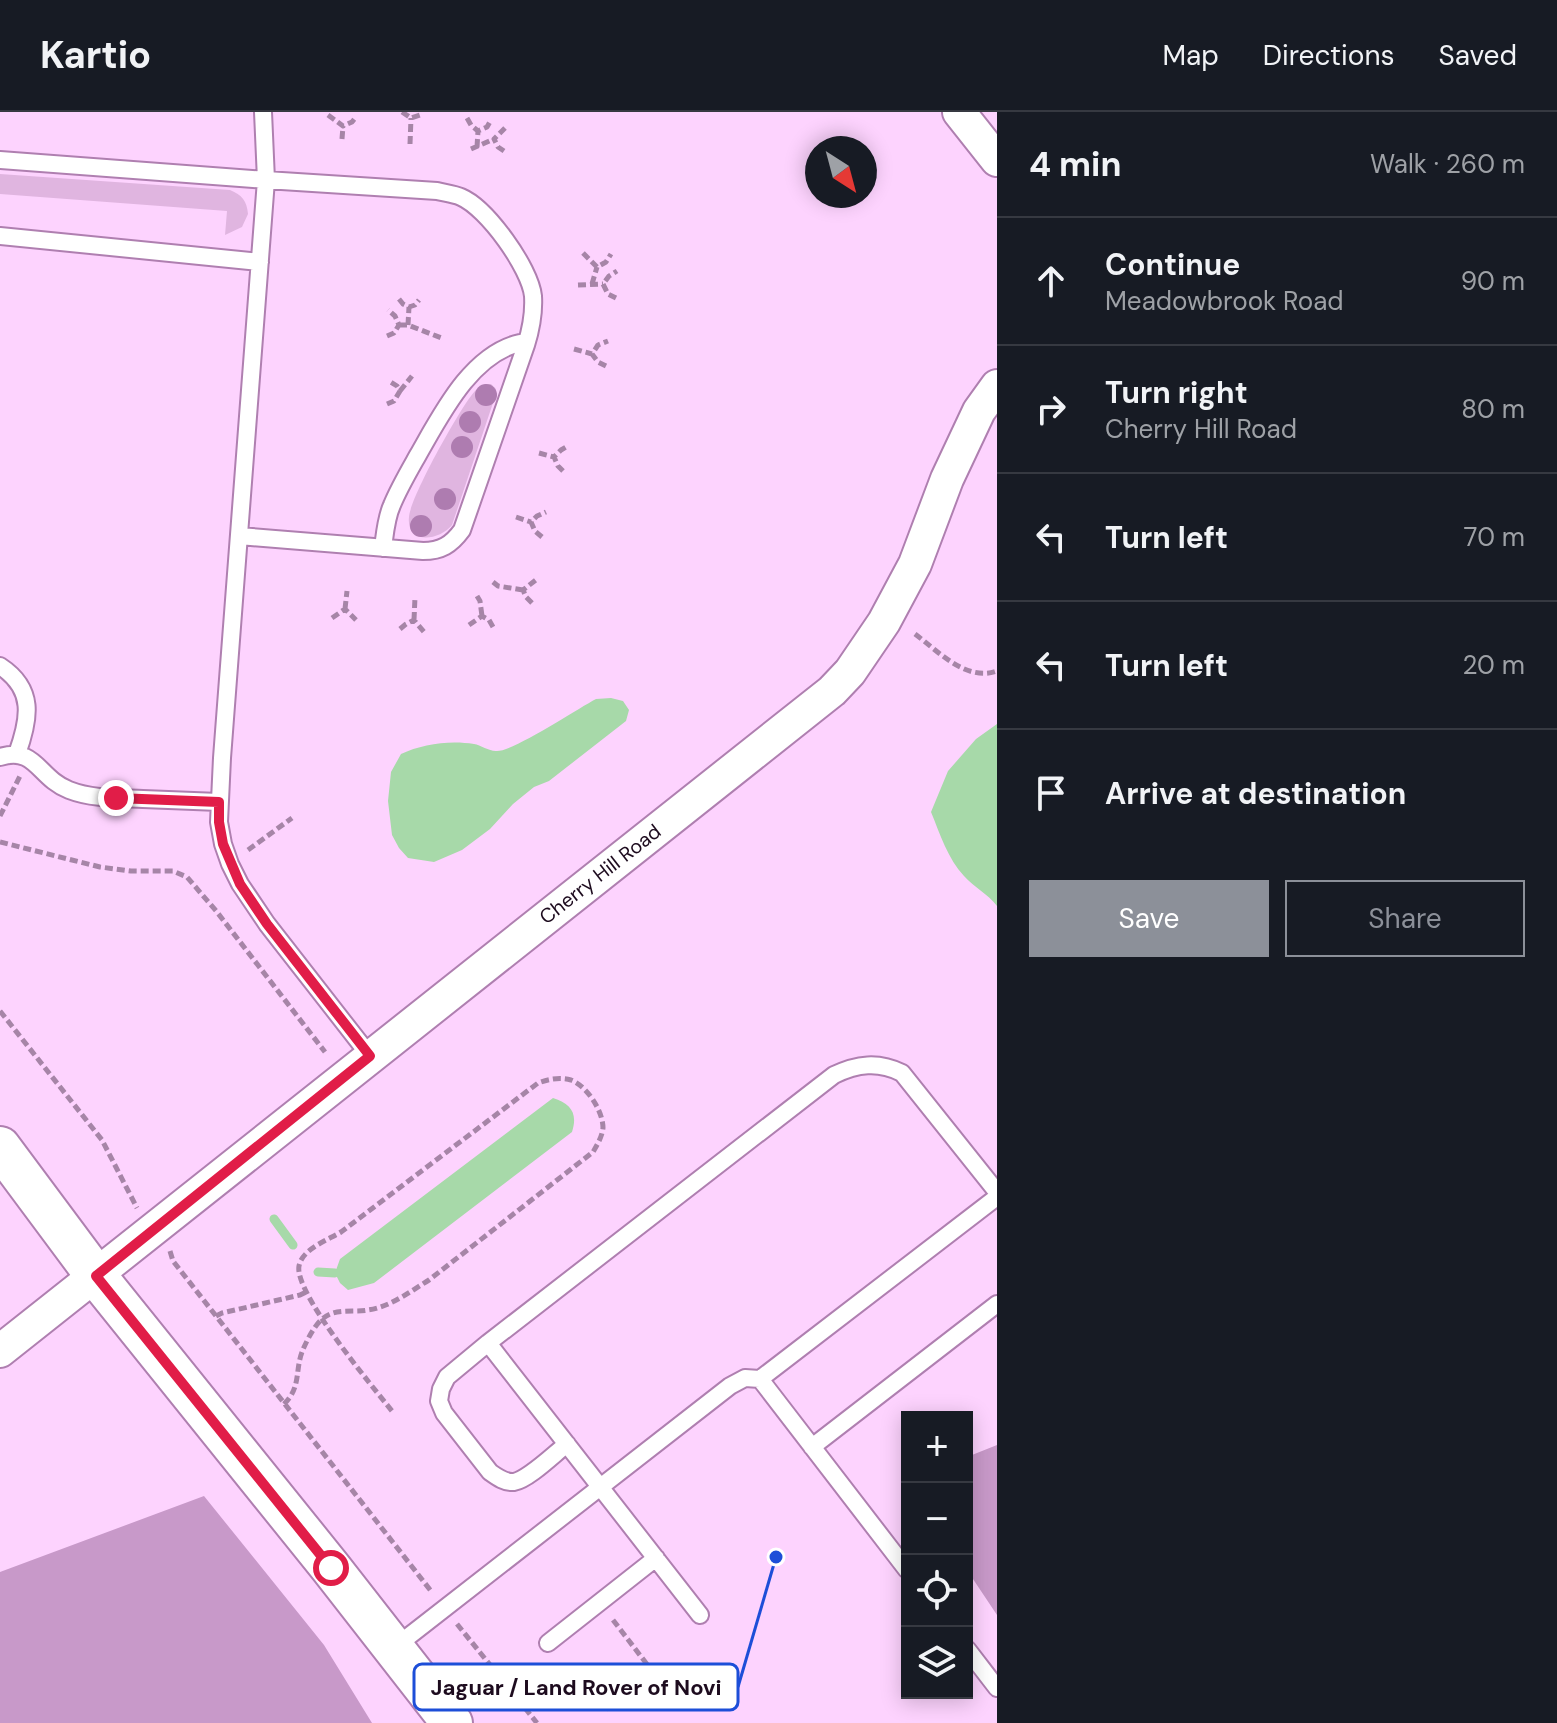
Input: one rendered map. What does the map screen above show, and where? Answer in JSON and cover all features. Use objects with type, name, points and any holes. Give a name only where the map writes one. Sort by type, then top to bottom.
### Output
[{"type":"street","points":[[959,112],[997,160]]},
{"type":"street","name":"Cherry Hill Road","points":[[0,1351],[803,715],[850,672],[884,622],[915,564],[947,479],[979,411],[997,386]]},
{"type":"street","points":[[0,1147],[96,1276],[452,1723]]},
{"type":"lane","points":[[263,112],[266,180],[219,822],[223,844],[240,884],[267,924],[370,1056]]},
{"type":"lane","points":[[0,160],[437,191],[462,197],[481,211],[499,231],[528,277],[533,294],[533,316],[526,345],[462,530],[455,540],[435,551],[239,536]]},
{"type":"lane","points":[[0,236],[260,262]]},
{"type":"lane","points":[[383,548],[391,506],[454,393],[495,354],[514,344],[526,345]]},
{"type":"lane","points":[[0,666],[21,686],[27,707],[26,724],[8,755],[29,757],[44,774],[63,787],[85,794],[219,802]]},
{"type":"lane","points":[[394,1648],[730,1386],[745,1378],[760,1379],[997,1195],[902,1073],[864,1064],[834,1075],[457,1367],[441,1389],[439,1401],[444,1413],[490,1472],[500,1480],[513,1482],[525,1477],[567,1444]]},
{"type":"lane","points":[[812,1447],[997,1304]]},
{"type":"lane","points":[[488,1343],[700,1615]]},
{"type":"lane","points":[[760,1379],[901,1562]]},
{"type":"lane","points":[[548,1643],[656,1558]]},
{"type":"lane","points":[[973,1657],[997,1688]]},
{"type":"path","points":[[402,112],[411,118]]},
{"type":"path","points":[[411,118],[422,112]]},
{"type":"path","points":[[328,115],[343,126]]},
{"type":"path","points":[[343,126],[356,117]]},
{"type":"path","points":[[410,144],[411,118]]},
{"type":"path","points":[[467,118],[478,131]]},
{"type":"path","points":[[478,131],[487,127],[491,120]]},
{"type":"path","points":[[342,139],[343,126]]},
{"type":"path","points":[[478,131],[474,148],[494,139],[505,128]]},
{"type":"path","points":[[494,139],[504,151]]},
{"type":"path","points":[[583,253],[597,267]]},
{"type":"path","points":[[592,284],[597,267],[606,262],[611,254]]},
{"type":"path","points":[[603,284],[617,271]]},
{"type":"path","points":[[578,285],[603,284]]},
{"type":"path","points":[[603,284],[608,294],[616,298]]},
{"type":"path","points":[[399,299],[409,307],[419,300]]},
{"type":"path","points":[[408,325],[409,307]]},
{"type":"path","points":[[388,310],[399,325]]},
{"type":"path","points":[[399,325],[408,325],[444,339]]},
{"type":"path","points":[[387,336],[394,333],[399,325]]},
{"type":"path","points":[[592,354],[598,345],[608,341]]},
{"type":"path","points":[[574,349],[592,354],[606,366]]},
{"type":"path","points":[[387,404],[394,401],[412,376]]},
{"type":"path","points":[[389,381],[400,391]]},
{"type":"path","points":[[554,457],[568,446]]},
{"type":"path","points":[[539,453],[554,457]]},
{"type":"path","points":[[554,457],[563,471]]},
{"type":"path","points":[[531,522],[546,512]]},
{"type":"path","points":[[516,517],[531,522],[542,537]]},
{"type":"path","points":[[493,582],[498,586],[523,590],[537,579]]},
{"type":"path","points":[[523,590],[532,603]]},
{"type":"path","points":[[332,618],[345,609],[347,591]]},
{"type":"path","points":[[477,596],[482,616]]},
{"type":"path","points":[[415,597],[414,620],[424,632]]},
{"type":"path","points":[[345,609],[356,620]]},
{"type":"path","points":[[469,625],[482,616]]},
{"type":"path","points":[[482,616],[493,627]]},
{"type":"path","points":[[400,629],[414,620]]},
{"type":"path","points":[[915,634],[961,668],[976,672],[997,671]]},
{"type":"path","points":[[0,816],[20,775]]},
{"type":"path","points":[[246,851],[292,818]]},
{"type":"path","points":[[0,842],[100,867],[173,871],[187,877],[325,1052]]},
{"type":"path","points":[[0,1011],[102,1140],[137,1209]]},
{"type":"path","points":[[284,1404],[299,1378],[301,1354],[322,1320],[333,1313],[370,1310],[404,1296],[429,1280],[593,1152],[601,1138],[603,1125],[592,1101],[572,1081],[552,1078],[538,1083],[341,1232],[303,1257],[299,1274],[322,1320],[392,1411]]},
{"type":"path","points":[[172,1254],[173,1261],[432,1592]]},
{"type":"path","points":[[216,1316],[306,1292]]},
{"type":"path","points":[[610,1617],[656,1676]]},
{"type":"path","points":[[459,1626],[537,1723]]},
{"type":"path","points":[[582,1675],[611,1712]]},
{"type":"shaded area","points":[[0,174],[230,190],[243,199],[248,214],[242,227],[225,235],[227,211],[0,194]]},
{"type":"shaded area","points":[[485,384],[491,384],[496,394],[452,525],[432,537],[418,536],[409,526],[409,517],[418,491],[459,414],[475,391]]},
{"type":"shaded area","points":[[596,699],[623,701],[629,710],[626,721],[549,781],[534,787],[490,829],[462,850],[434,862],[408,858],[399,848],[392,835],[388,801],[391,772],[401,754],[446,743],[474,744],[494,751],[505,749]]},
{"type":"shaded area","points":[[997,724],[997,906],[953,862],[931,812],[948,771],[976,739]]},
{"type":"shaded area","points":[[553,1098],[572,1110],[572,1132],[374,1283],[348,1290],[340,1283],[335,1273],[340,1259]]},
{"type":"shaded area","points":[[997,1445],[997,1615],[973,1579],[973,1455]]},
{"type":"shaded area","points":[[204,1496],[324,1645],[372,1723],[0,1723],[0,1572]]},
{"type":"waterway","points":[[274,1219],[293,1245]]},
{"type":"waterway","points":[[318,1272],[335,1273]]},
{"type":"place","name":"Jaguar / Land Rover of Novi","points":[[776,1557]]},
{"type":"route","points":[[116,798],[219,802],[223,844],[240,884],[267,924],[370,1056],[96,1276],[331,1568]]}]
